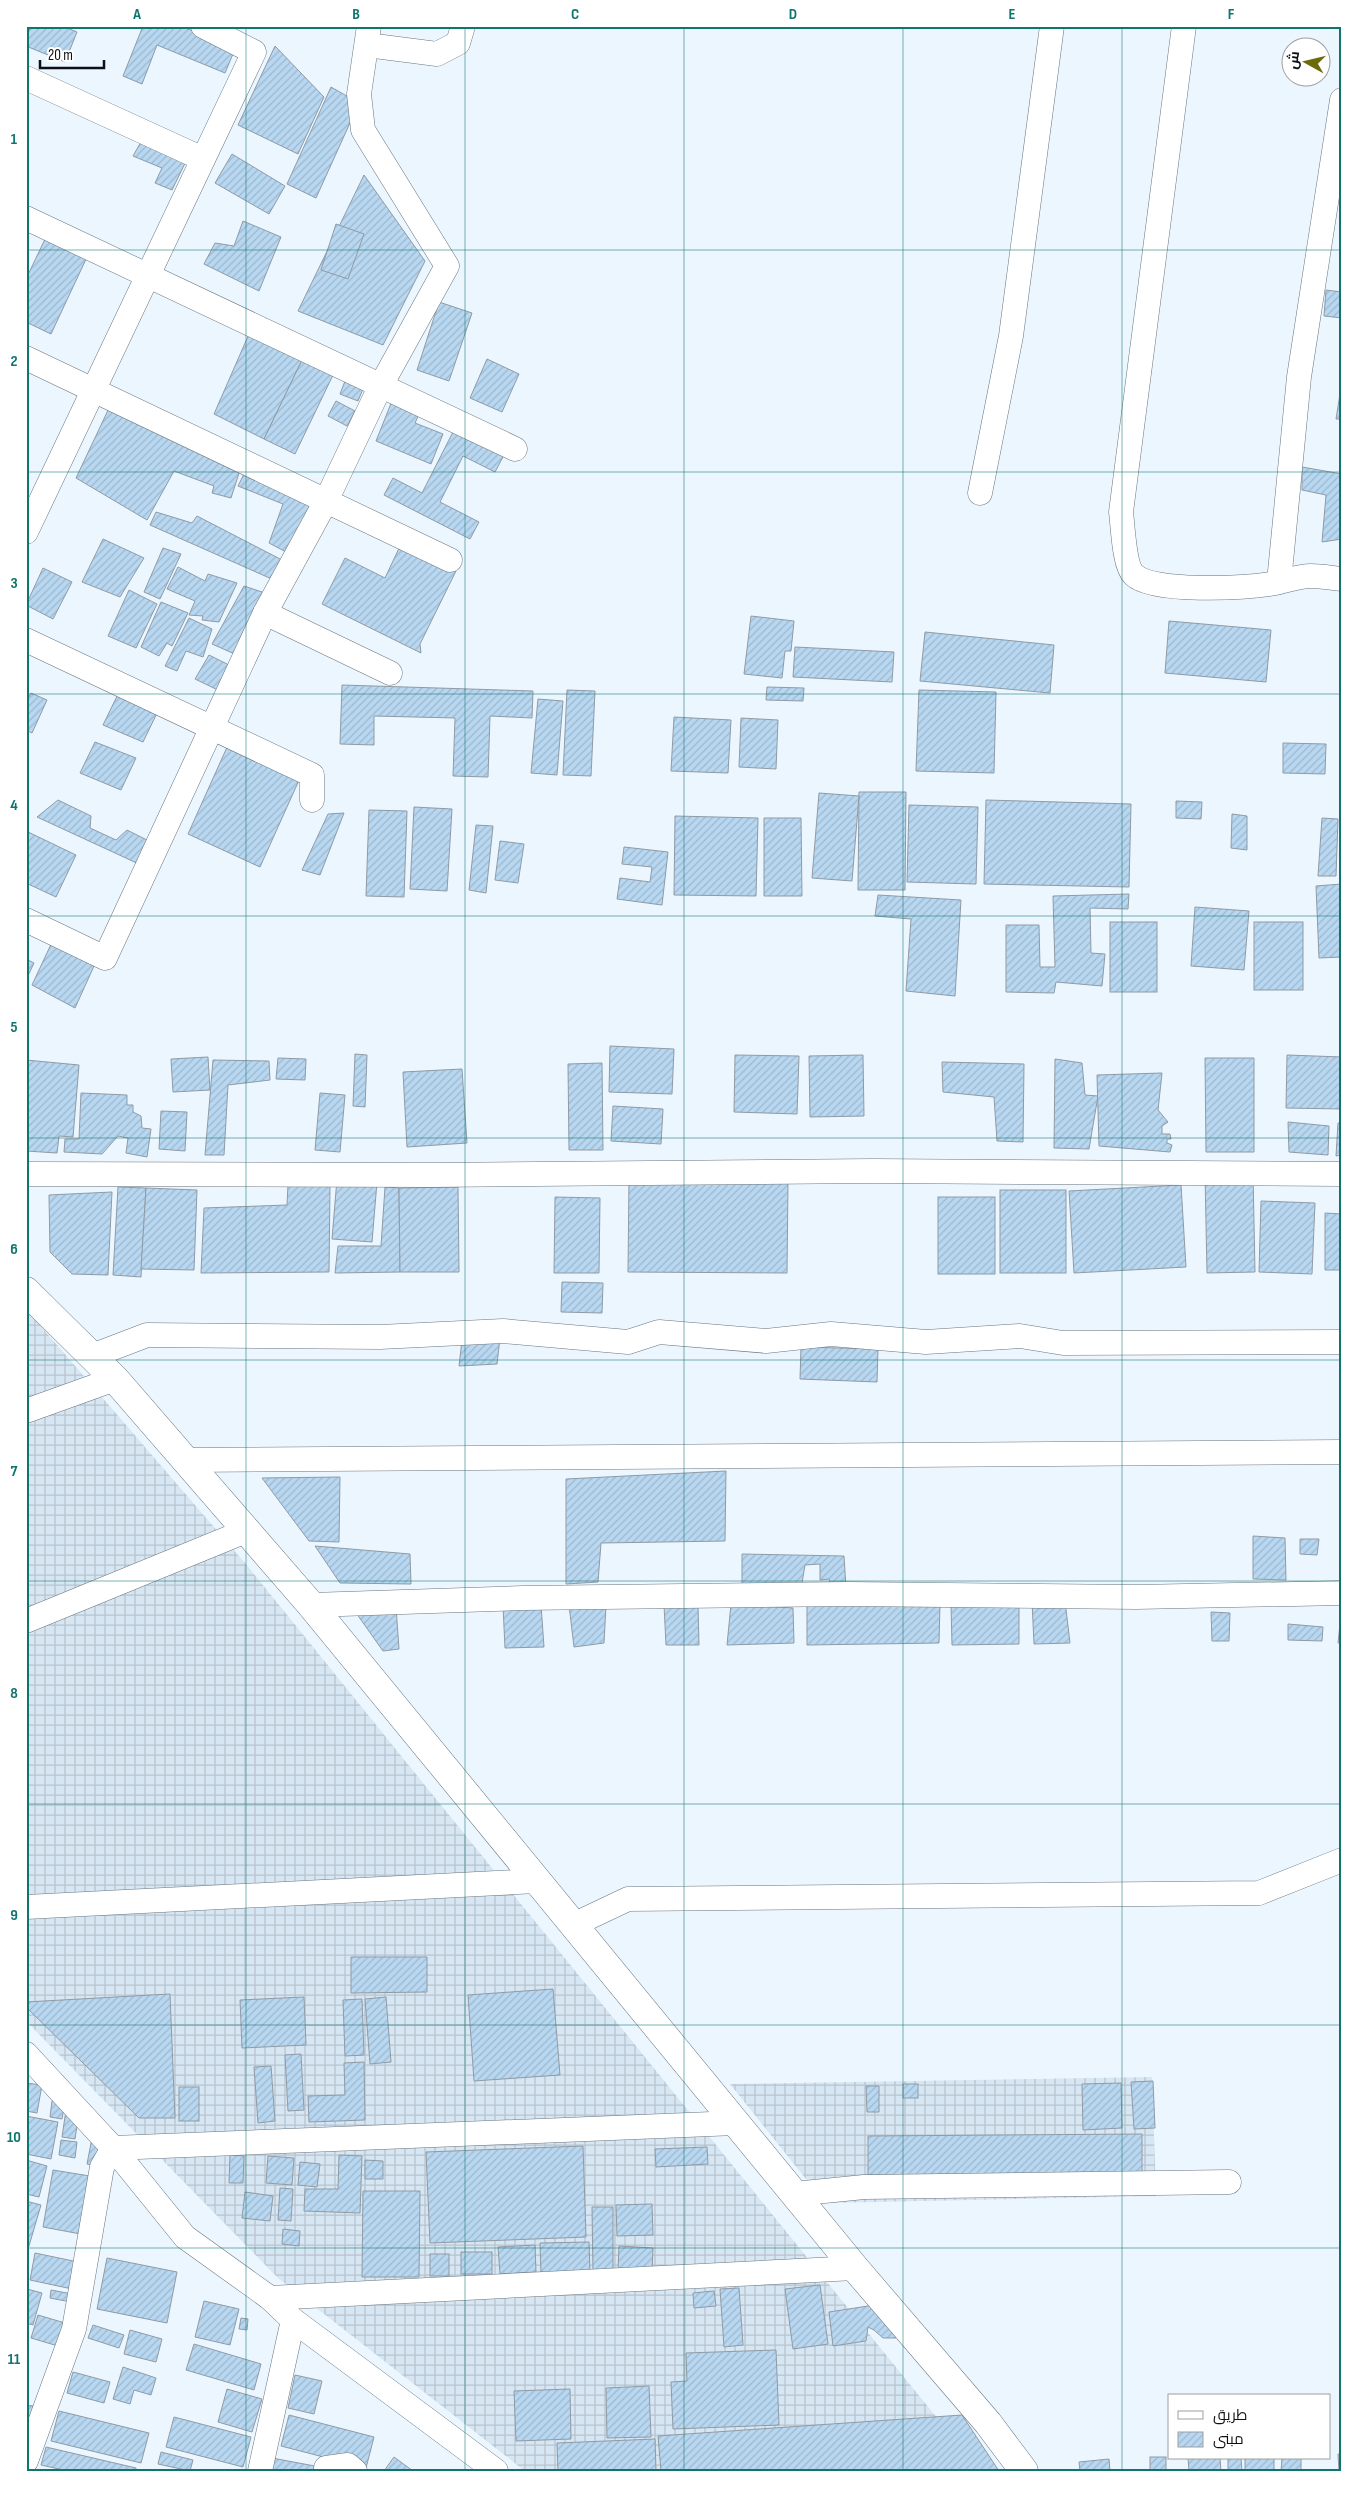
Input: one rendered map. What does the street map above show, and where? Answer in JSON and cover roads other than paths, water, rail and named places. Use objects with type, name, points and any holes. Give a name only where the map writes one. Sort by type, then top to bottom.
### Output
[{"type":"main road","points":[[26,1291],[115,1379],[311,1605],[855,2268],[988,2424],[1024,2471]]},
{"type":"street","points":[[26,532],[33,500],[94,390],[254,52],[203,26]]},
{"type":"street","points":[[26,920],[105,958],[265,613],[326,501],[380,386],[447,266],[364,130],[359,94],[368,36],[437,54],[458,43],[463,26]]},
{"type":"street","points":[[980,493],[1011,336],[1052,26]]},
{"type":"street","points":[[1184,26],[1121,512],[1126,554],[1132,574],[1146,582],[1201,588],[1279,582],[1310,576],[1342,579]]},
{"type":"street","points":[[26,78],[203,159]]},
{"type":"street","points":[[1279,582],[1299,377],[1342,100]]},
{"type":"street","points":[[26,218],[515,450]]},
{"type":"street","points":[[26,358],[450,560]]},
{"type":"street","points":[[265,613],[390,673]]},
{"type":"street","points":[[26,640],[312,775],[312,800]]},
{"type":"street","points":[[26,1174],[432,1175],[873,1172],[1342,1174]]},
{"type":"street","points":[[92,1356],[147,1335],[380,1337],[503,1331],[628,1342],[659,1332],[766,1341],[831,1334],[926,1342],[1020,1336],[1063,1343],[1342,1342]]},
{"type":"street","points":[[26,1410],[115,1379]]},
{"type":"street","points":[[185,1460],[1342,1452]]},
{"type":"street","points":[[26,1621],[246,1531]]},
{"type":"street","points":[[311,1605],[533,1598],[848,1594],[1136,1597],[1342,1593]]},
{"type":"street","points":[[573,1925],[628,1900],[1259,1893],[1342,1860]]},
{"type":"street","points":[[26,1907],[537,1881]]},
{"type":"street","points":[[26,2054],[113,2148],[185,2237],[270,2298],[293,2320],[496,2471]]},
{"type":"street","points":[[113,2148],[736,2123]]},
{"type":"street","points":[[26,2461],[74,2329],[102,2167],[113,2148]]},
{"type":"street","points":[[794,2194],[864,2187],[1229,2182]]},
{"type":"street","points":[[270,2298],[855,2268]]},
{"type":"street","points":[[260,2471],[293,2320]]},
{"type":"street","points":[[326,2471],[326,2468],[348,2465],[355,2471]]}]
